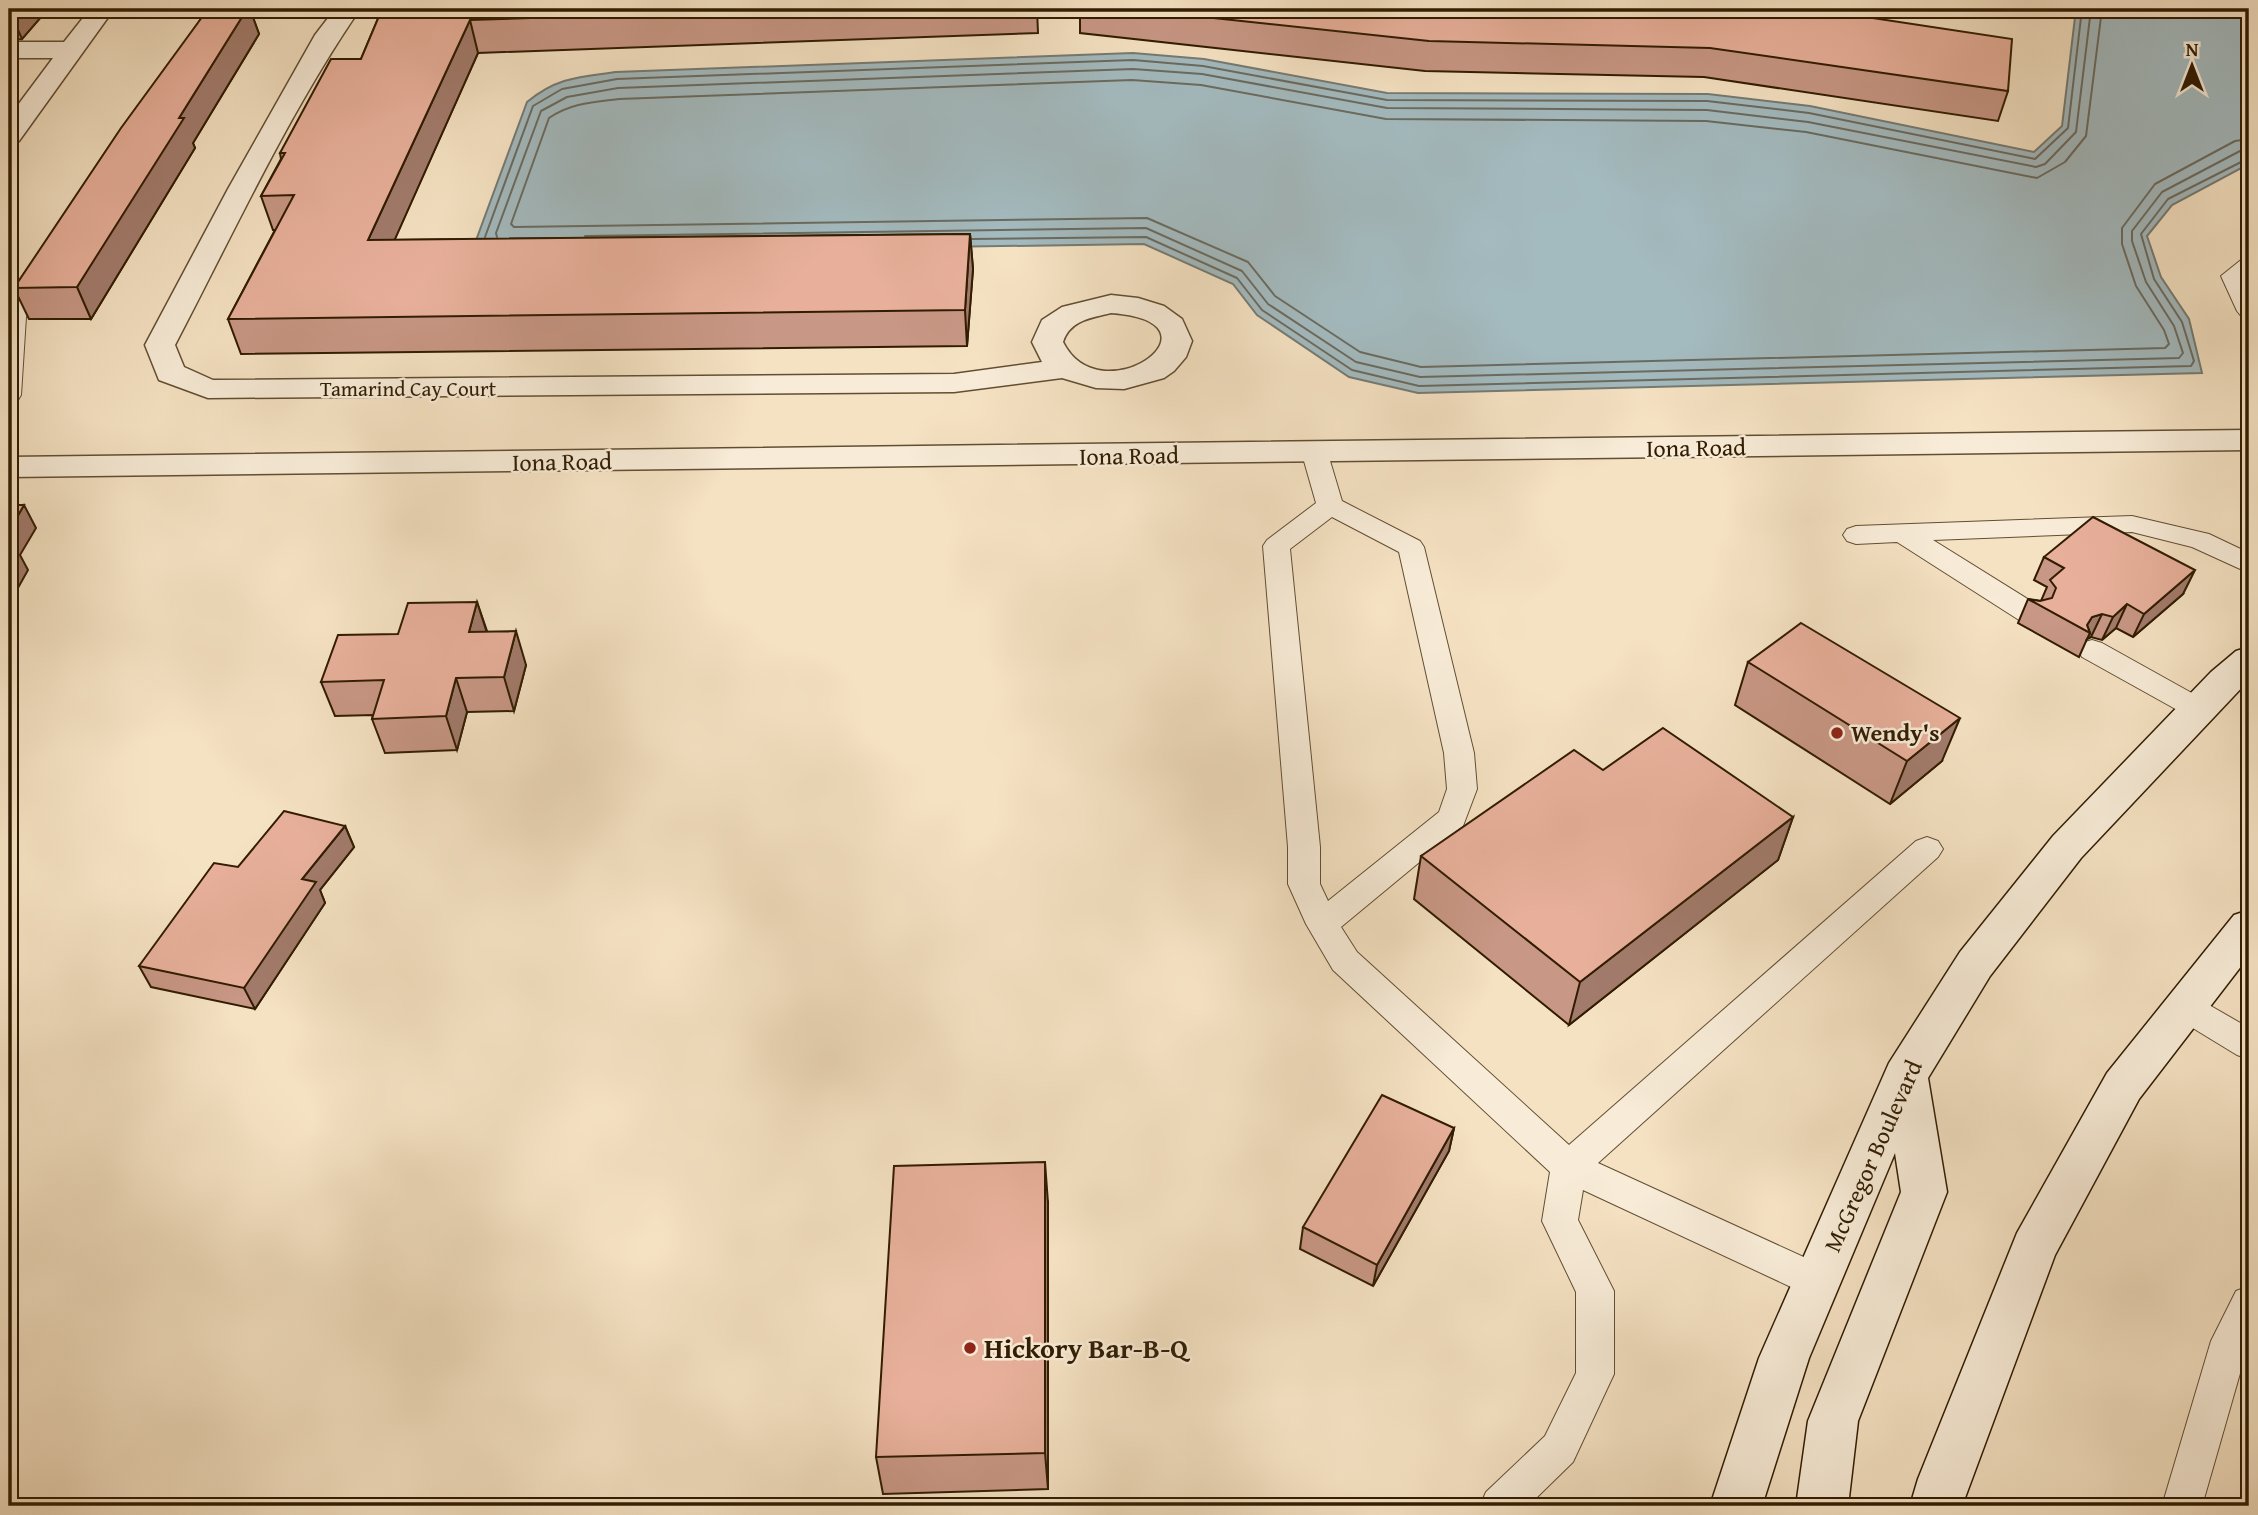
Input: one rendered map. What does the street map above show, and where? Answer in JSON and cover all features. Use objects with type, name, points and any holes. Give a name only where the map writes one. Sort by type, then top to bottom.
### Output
[{"type":"street","points":[[9,135],[102,9]]},
{"type":"street","name":"Tamarind Cay Court","points":[[348,9],[328,35],[242,189],[160,345],[170,373],[208,390],[429,390],[954,383],[1065,368]]},
{"type":"street","points":[[9,50],[71,50]]},
{"type":"street","name":"Iona Road","points":[[9,467],[1315,454],[2249,440]]},
{"type":"street","name":"McGregor Boulevard","points":[[1736,1506],[1784,1358],[1905,1076],[1975,964],[2067,847],[2224,681],[2249,660]]},
{"type":"street","points":[[1937,1506],[1944,1479],[2034,1248],[2123,1086],[2249,926]]},
{"type":"street","points":[[1822,1506],[1833,1422],[1924,1192],[1905,1076]]},
{"type":"lane","points":[[9,395],[14,317],[26,290],[58,245]]},
{"type":"lane","points":[[2249,265],[2232,276],[2249,311]]},
{"type":"lane","points":[[1315,454],[1330,506],[1412,547],[1459,753],[1462,789],[1452,818],[1322,924]]},
{"type":"lane","points":[[1330,506],[1276,546],[1304,847],[1304,884],[1322,924],[1345,961],[1569,1167],[1817,1280]]},
{"type":"lane","points":[[1856,535],[2132,524],[2200,540],[2249,564]]},
{"type":"lane","points":[[1902,533],[2029,613]]},
{"type":"lane","points":[[2092,650],[2198,709]]},
{"type":"lane","points":[[1500,1506],[1559,1449],[1595,1374],[1595,1291],[1560,1221],[1569,1167],[1927,849]]},
{"type":"lane","points":[[2185,1007],[2249,1045]]},
{"type":"lane","points":[[2182,1506],[2230,1341],[2249,1303]]},
{"type":"water","points":[[2076,9],[2249,9],[2249,164],[2172,205],[2147,236],[2161,277],[2189,319],[2202,373],[1418,393],[1349,377],[1257,315],[1233,284],[1144,244],[471,254],[527,102],[548,87],[591,75],[1133,53],[1204,59],[1387,93],[1708,94],[1810,106],[2034,152],[2062,126]]},
{"type":"building","points":[[208,9],[247,9],[179,118],[184,118],[77,287],[14,288],[121,128]]},
{"type":"building","points":[[382,9],[805,9],[470,20],[368,240],[970,234],[965,310],[228,319],[294,195],[261,196],[285,153],[280,153],[331,59],[361,59]]},
{"type":"building","points":[[1129,9],[1821,9],[2012,39],[2008,91],[1710,48],[1429,41]]},
{"type":"building","points":[[9,505],[24,505],[9,531]]},
{"type":"building","points":[[2093,517],[2195,570],[2144,614],[2127,604],[2113,617],[2102,614],[2092,617],[2087,625],[2090,633],[2028,599],[2040,601],[2052,598],[2056,588],[2050,580],[2064,568],[2044,557]]},
{"type":"building","points":[[9,547],[16,547],[9,559]]},
{"type":"building","points":[[477,602],[469,632],[516,631],[504,677],[456,678],[446,716],[372,719],[384,680],[321,682],[338,635],[398,634],[408,603]]},
{"type":"building","points":[[1801,623],[1960,718],[1907,761],[1748,662]]},
{"type":"building","points":[[1663,728],[1793,817],[1580,982],[1421,856],[1574,750],[1603,770]]},
{"type":"building","points":[[284,811],[345,826],[302,879],[316,882],[244,988],[139,966],[214,863],[238,867]]},
{"type":"building","points":[[1382,1095],[1454,1128],[1377,1265],[1303,1227]]},
{"type":"building","name":"Hickory Bar-B-Q","points":[[1045,1162],[1045,1453],[876,1457],[894,1166]]},
{"type":"place","name":"Wendy's","points":[[1837,733]]},
{"type":"place","name":"Hickory Bar-B-Q","points":[[970,1348]]}]
